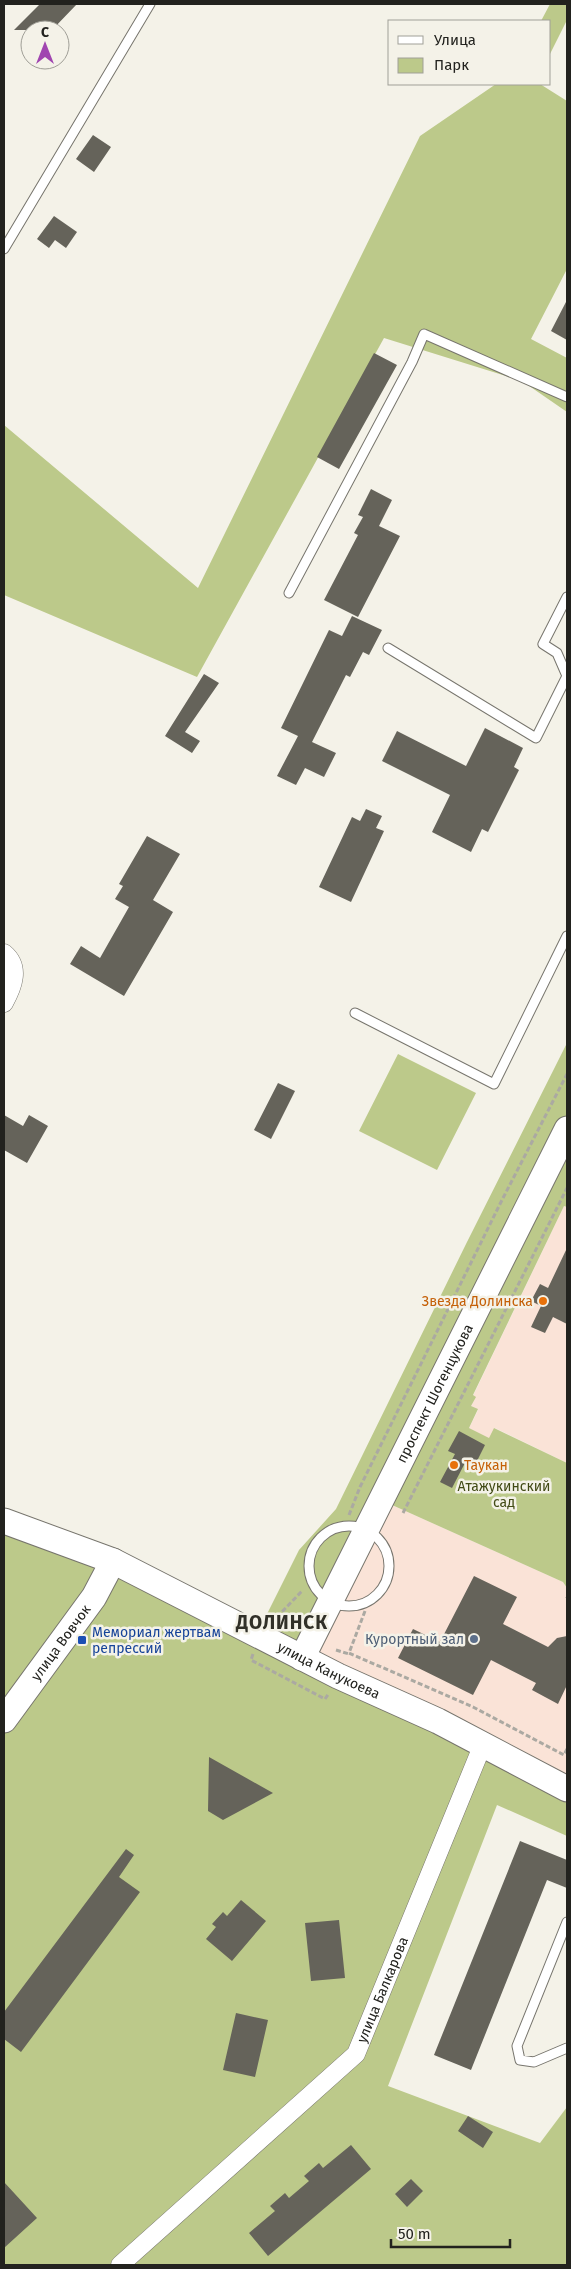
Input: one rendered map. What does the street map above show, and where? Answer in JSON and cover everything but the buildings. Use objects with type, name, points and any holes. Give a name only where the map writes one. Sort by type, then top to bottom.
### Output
[{"type":"street","points":[[4,953],[11,962],[14,974],[14,982],[4,1003]]},
{"type":"street","name":"проспект Шогенцукова","points":[[302,1658],[329,1602],[356,1525],[567,1129]]},
{"type":"street","name":"улица Канукоева","points":[[4,1521],[113,1561],[302,1658],[483,1744],[567,1789]]},
{"type":"street","name":"улица Вовчок","points":[[4,1720],[94,1597],[113,1561]]},
{"type":"street","name":"улица Балкарова","points":[[120,2265],[356,2054],[483,1744]]},
{"type":"lane","points":[[4,249],[150,4]]},
{"type":"lane","points":[[289,593],[412,362],[424,334],[567,397]]},
{"type":"lane","points":[[388,648],[536,738],[567,676],[557,653],[543,644],[567,598]]},
{"type":"lane","points":[[355,1013],[494,1084],[567,936]]},
{"type":"lane","points":[[356,1525],[377,1538],[386,1550],[389,1564],[388,1578],[381,1591],[370,1601],[357,1606],[342,1606],[329,1602],[317,1592],[310,1578],[308,1563],[312,1548],[322,1536],[335,1528],[356,1525]]},
{"type":"lane","points":[[567,1922],[517,2046],[520,2060],[534,2062],[567,2048]]},
{"type":"path","points":[[356,1525],[364,1479],[502,1200],[567,1074]]},
{"type":"path","points":[[403,1513],[567,1188]]},
{"type":"path","points":[[273,1622],[302,1591]]},
{"type":"path","points":[[346,1660],[365,1611]]},
{"type":"path","points":[[278,1617],[287,1624]]},
{"type":"path","points":[[336,1650],[349,1653],[473,1707],[564,1755],[567,1749]]},
{"type":"path","points":[[253,1654],[251,1660],[325,1699],[334,1686]]},
{"type":"shaded area","name":"Звезда Долинска","points":[[564,1206],[567,1207],[567,1463],[495,1428],[489,1439],[469,1428],[478,1410],[471,1406],[475,1397],[473,1396]]},
{"type":"shaded area","points":[[381,1500],[563,1582],[567,1588],[567,1789],[302,1658]]},
{"type":"green space","points":[[550,4],[567,4],[567,20],[551,52],[551,20],[542,20]]},
{"type":"green space","points":[[495,85],[542,85],[567,101],[567,269],[531,339],[567,358],[567,412],[522,381],[384,338],[197,677],[4,595],[4,425],[198,588],[420,136]]},
{"type":"green space","name":"Атажукинский сад","points":[[567,1043],[567,1207],[564,1206],[473,1395],[476,1397],[471,1406],[478,1409],[469,1428],[489,1438],[494,1428],[567,1463],[567,1588],[563,1582],[381,1500],[302,1657],[567,1789],[567,1836],[497,1805],[388,2086],[540,2143],[567,2107],[567,2265],[4,2265],[4,1521],[257,1634],[299,1550],[336,1509]]},
{"type":"green space","points":[[398,1054],[476,1093],[437,1170],[359,1131]]},
{"type":"place","name":"Звезда Долинска","points":[[543,1301]]},
{"type":"place","name":"Таукан","points":[[454,1465]]},
{"type":"place","name":"Курортный зал","points":[[474,1639]]},
{"type":"place","name":"Мемориал жертвам репрессий","points":[[82,1640]]},
{"type":"district","name":"ДОЛИНСК","points":[[282,1622]]}]
